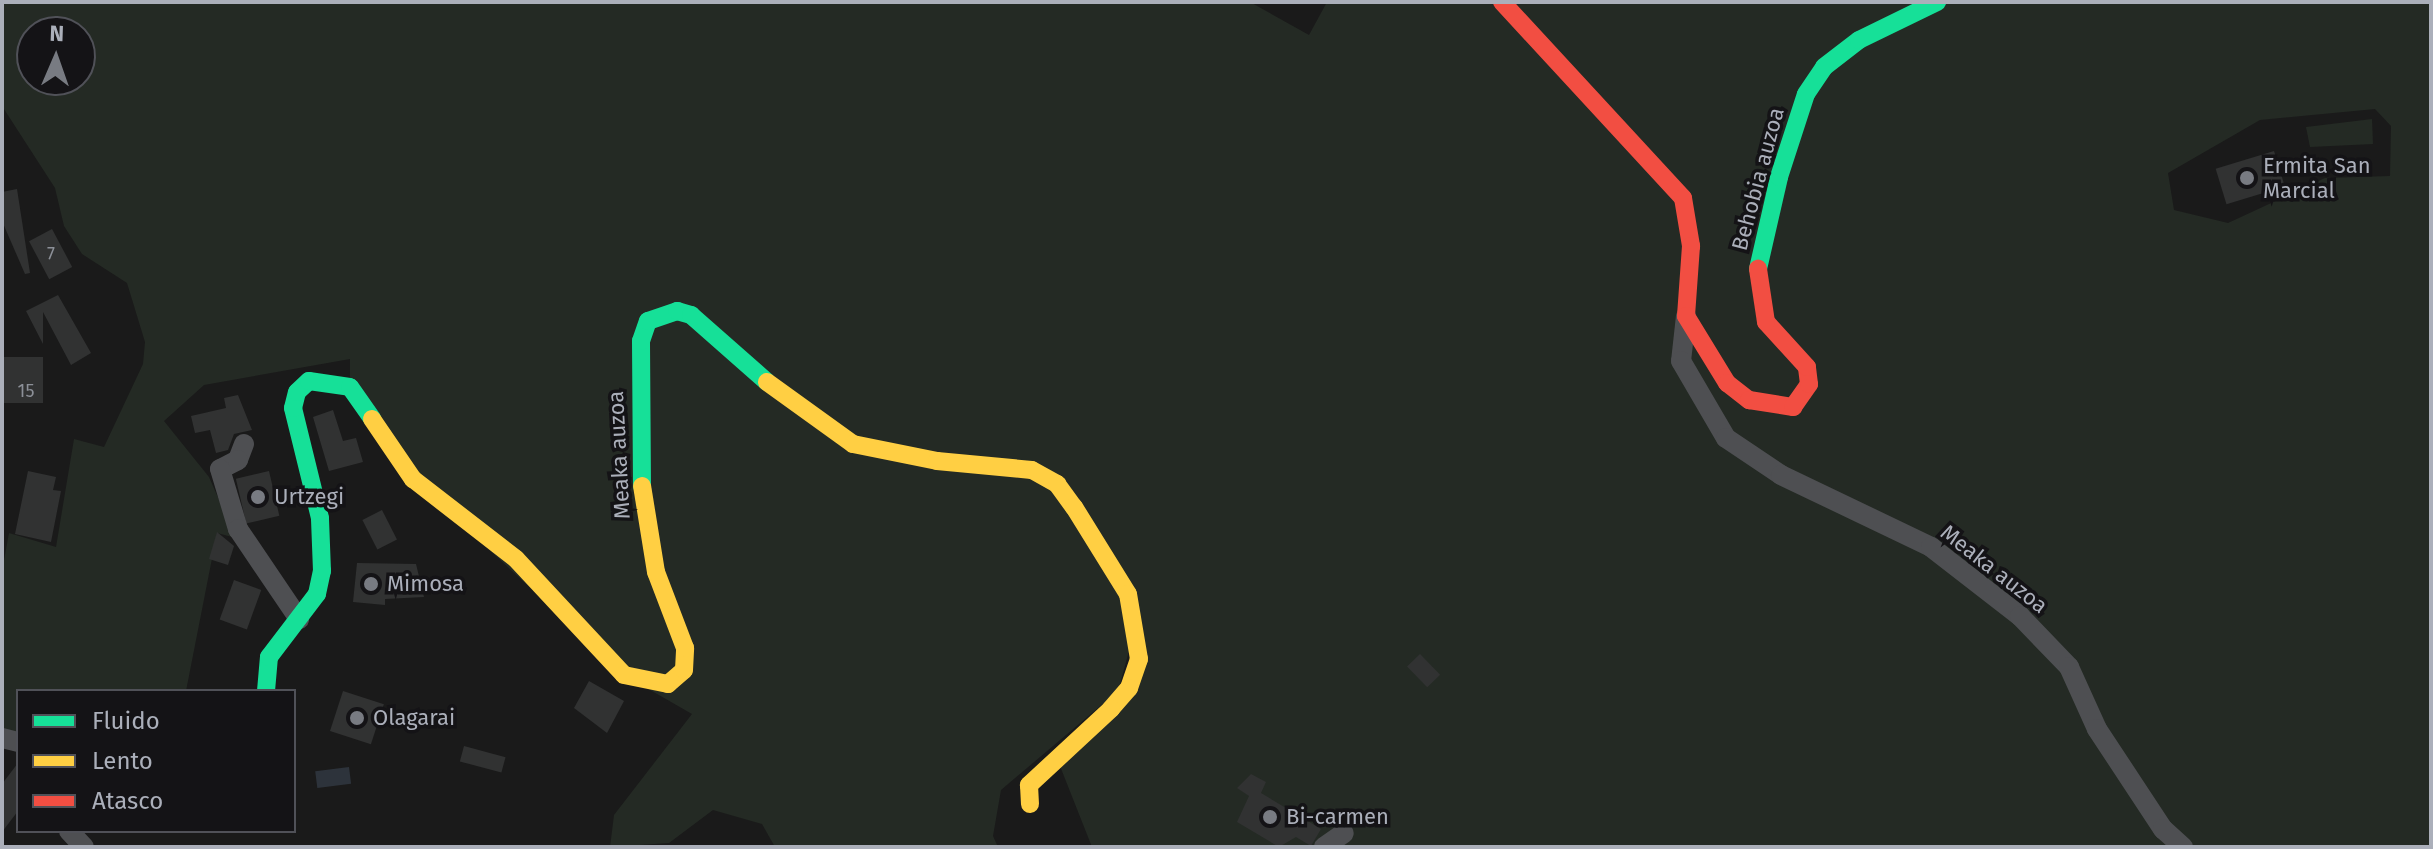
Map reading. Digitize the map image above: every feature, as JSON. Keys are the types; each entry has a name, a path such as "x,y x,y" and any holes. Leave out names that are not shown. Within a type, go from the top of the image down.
{"street":[{"path":"1502,2 1683,198 1690,235 1686,316"},
{"name":"Behobia auzoa","path":"1686,316 1715,369 1749,400 1793,407 1805,396 1807,367 1766,322 1756,278 1774,197 1806,94 1824,67 1859,40 1937,2"},
{"name":"Meaka auzoa","path":"266,689 269,657 317,594 322,571 320,518 293,408 297,392 309,381 332,381 350,387 413,479 516,559 624,675 668,684 684,670 685,648 656,572 642,500 640,376 648,321 677,311 691,315 759,376 853,444 937,461 1032,470 1057,484 1074,507 1128,594 1139,659 1129,688 1111,709 1029,785 1030,804"},
{"name":"Meaka auzoa","path":"1686,316 1681,361 1726,438 1781,475 1931,547 2020,616 2069,667 2097,729 2163,829 2183,847"},
{"path":"244,444 238,460 220,469 238,529 299,619"},
{"path":"1324,847 1344,833"}],"shaded area":[{"path":"2,2 1250,2 1309,35 1327,2 2431,2 2431,847 1092,847 1058,761 1130,697 1134,633 1118,691 1001,790 993,836 998,847 775,847 762,824 713,810 669,843 610,847 614,815 692,714 624,675 413,479 350,387 350,359 204,385 164,421 209,477 236,538 217,533 186,689 16,689 16,741 2,738 2,571 9,533 56,547 74,439 104,447 143,364 145,342 127,283 82,254 64,226 55,188 2,106","holes":["2375,109 2391,126 2390,176 2325,178 2228,223 2174,210 2168,173 2260,120"]},
{"path":"2372,119 2373,144 2310,147 2306,127"},
{"path":"349,767 351,784 317,788 315,771"}],"building":[{"name":"Ermita San Marcial","path":"2274,151 2285,186 2226,204 2216,169"},
{"path":"17,189 30,273 25,274 2,221 2,192"},
{"path":"52,229 72,267 49,279 29,241"},
{"path":"58,295 91,353 71,365 43,312 43,344 26,311"},
{"path":"2,357 43,357 43,403 2,403"},
{"path":"238,395 252,430 234,434 228,450 216,453 210,430 195,433 191,416 226,408 224,398"},
{"path":"333,410 343,441 356,438 363,462 329,471 313,417"},
{"path":"28,471 56,477 53,490 61,491 51,542 15,534"},
{"name":"Urtzegi","path":"269,471 279,516 246,523 236,479"},
{"path":"382,510 397,539 377,549 362,520"},
{"path":"217,532 234,546 228,565 209,559"},
{"path":"357,563 416,564 424,597 385,599 385,605 353,602"},
{"path":"234,580 261,590 247,629 220,619"},
{"path":"1420,654 1440,675 1427,687 1407,667"},
{"path":"589,681 624,701 607,733 574,708"},
{"name":"Olagarai","path":"343,691 384,704 371,744 330,731"},
{"path":"464,746 506,757 501,773 460,761"},
{"path":"16,766 16,814 2,832 2,784"},
{"name":"Bi-carmen","path":"1251,774 1266,782 1261,793 1321,829 1311,846 1296,837 1279,847 1237,822 1249,796 1237,788"}],"traffic: fast":[{"path":"1758,269 1779,177 1806,94 1824,67 1859,40 1937,2"},
{"path":"642,486 641,341 648,321 677,311 691,315 767,382"},
{"path":"266,689 269,657 317,594 322,571 320,518 293,408 297,392 309,381 350,387 372,419"}],"traffic: slow":[{"path":"767,382 853,444 937,461 1032,470 1057,484 1074,507 1128,594 1139,659 1129,688 1111,709 1029,785 1030,804"},
{"path":"372,419 413,479 516,559 624,675 668,684 684,670 685,648 656,572 642,486"}],"traffic: jam":[{"path":"1502,2 1683,198 1691,246 1686,316 1727,383 1749,400 1793,407 1809,384 1807,367 1766,322 1758,269"}],"place":[{"name":"Ermita San Marcial","path":"2247,178"},
{"name":"Urtzegi","path":"258,497"},
{"name":"Mimosa","path":"371,584"},
{"name":"Olagarai","path":"357,718"},
{"name":"Bi-carmen","path":"1270,817"}]}
